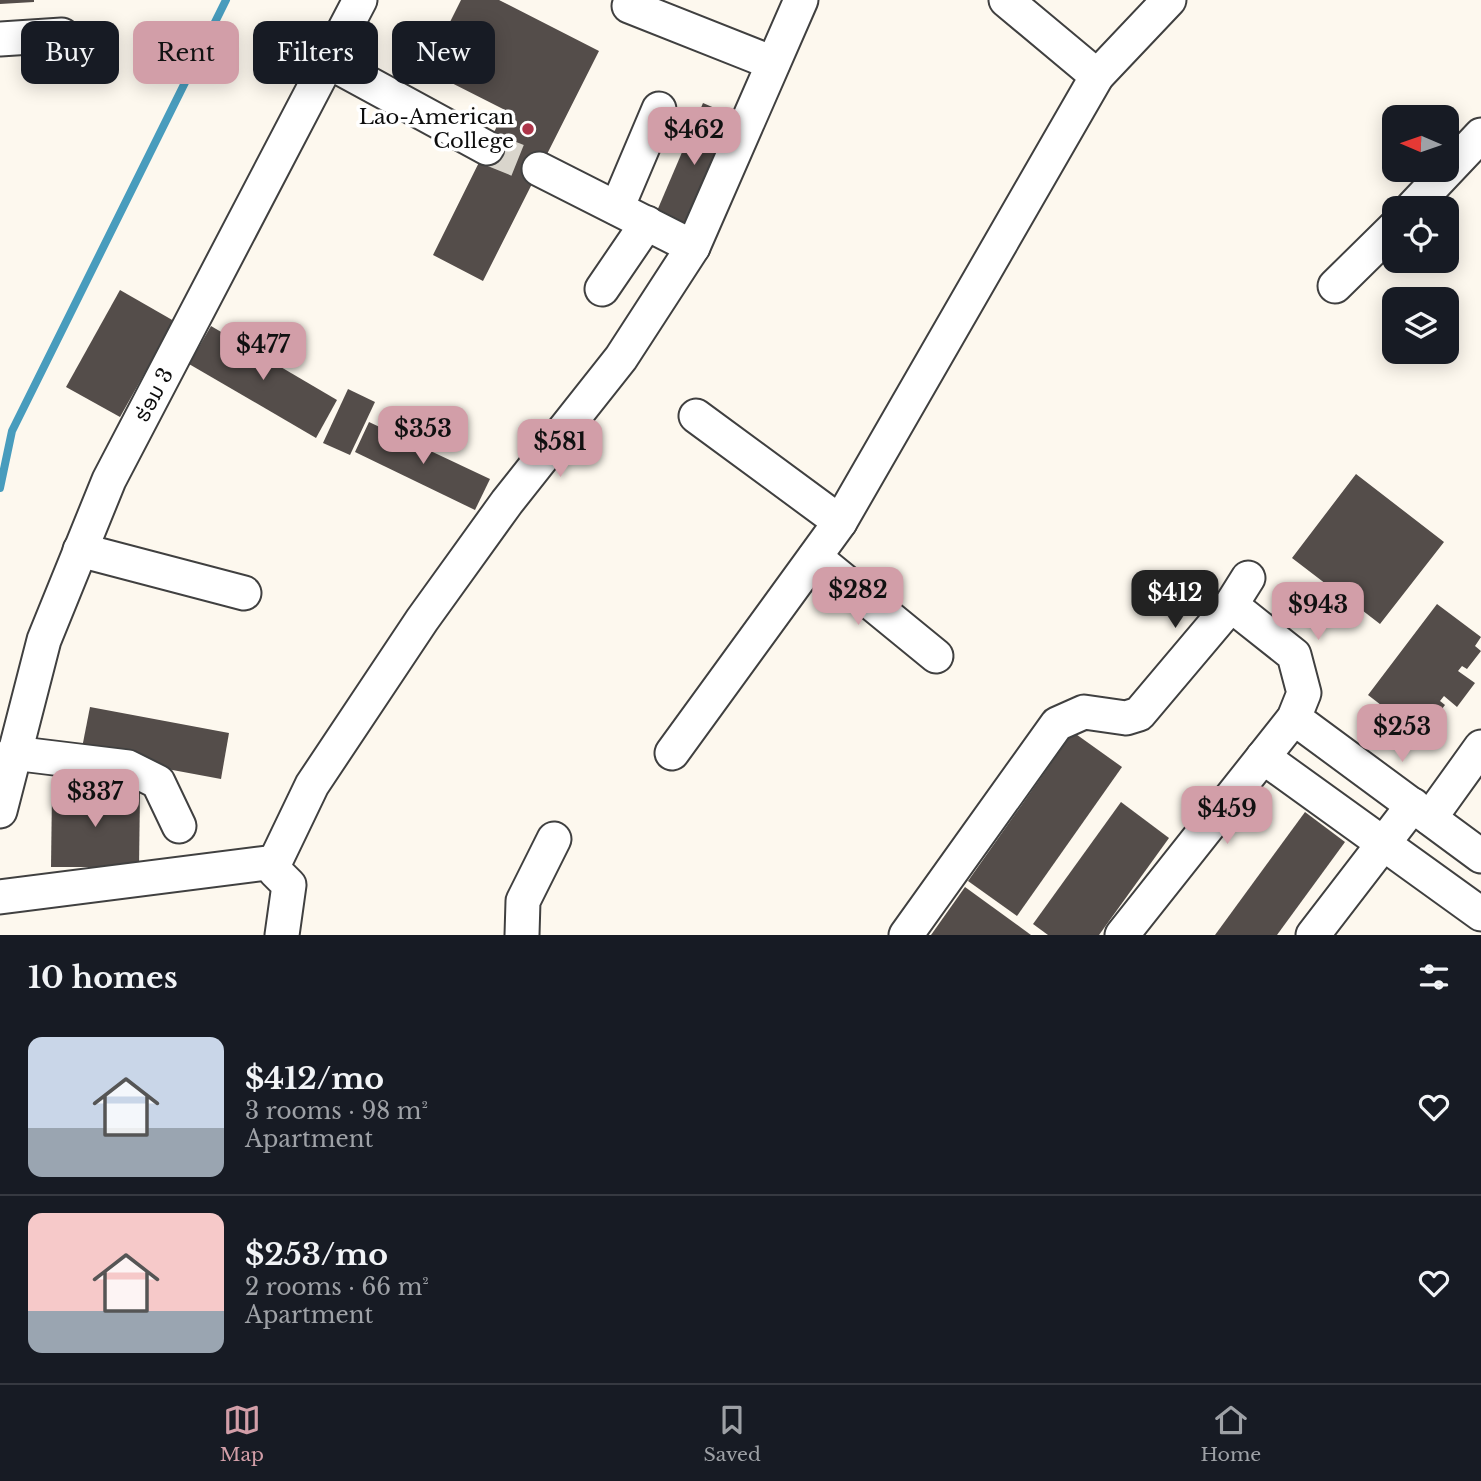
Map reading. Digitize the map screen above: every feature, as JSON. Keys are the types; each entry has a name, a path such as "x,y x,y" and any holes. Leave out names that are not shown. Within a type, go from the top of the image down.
{"street":[{"name":"ຮ່ອມ 3","path":"350,21 360,0"},
{"path":"282,935 289,885 275,870 275,862 312,785 422,620 507,502 621,358 693,247 801,0"},
{"path":"1006,0 1097,76"},
{"path":"672,753 840,522 1097,76 1169,0"},
{"path":"629,6 773,63"},
{"path":"0,38 21,37"},
{"name":"ຮ່ອມ 3","path":"0,811 44,640 109,480 318,84"},
{"path":"370,84 487,148"},
{"path":"617,208 659,109"},
{"path":"1423,196 1481,135"},
{"path":"539,169 693,247"},
{"path":"602,289 648,223"},
{"path":"1335,286 1382,240"},
{"path":"696,416 840,522"},
{"path":"80,550 244,593"},
{"path":"815,556 936,656"},
{"path":"906,935 1057,724 1083,712 1126,718 1139,714 1231,606 1248,578"},
{"path":"1122,935 1294,718 1304,693 1294,655 1231,606"},
{"path":"1294,718 1481,856"},
{"path":"1312,935 1384,844 1421,811 1481,747"},
{"path":"13,753 128,766 158,782 179,826"},
{"path":"1263,757 1481,914"},
{"path":"522,935 523,901 554,839"},
{"path":"0,897 275,862"}],"building":[{"path":"0,0 34,0 34,2 0,4"},
{"name":"Lao-American College","path":"461,0 499,0 599,51 483,281 433,255 505,110 454,84 495,84 495,21 450,21"},
{"path":"703,103 733,116 684,231 654,218"},
{"path":"120,290 174,321 120,417 66,387"},
{"path":"211,326 337,400 316,438 189,364"},
{"path":"348,389 375,402 350,455 323,443"},
{"path":"369,422 490,479 475,510 355,452"},
{"path":"1356,474 1444,542 1380,624 1345,597 1335,610 1317,596 1326,584 1292,558"},
{"path":"1437,604 1481,637 1475,646 1481,651 1467,669 1462,666 1458,671 1475,683 1457,707 1444,696 1440,701 1445,705 1428,727 1423,723 1416,732 1368,695"},
{"path":"90,707 229,733 221,779 81,753"},
{"path":"1073,732 1122,767 1017,916 968,881"},
{"path":"52,791 140,792 139,867 51,867"},
{"path":"1121,802 1169,838 1099,935 1048,935 1033,924"},
{"path":"1305,812 1345,842 1277,935 1215,935"},
{"path":"965,887 1031,935 931,935"}],"waterway":[{"path":"0,488 12,431 226,0"}],"tunnel":[{"path":"487,148 539,169"}],"place":[{"name":"Lao-American College","path":"528,129"}]}
